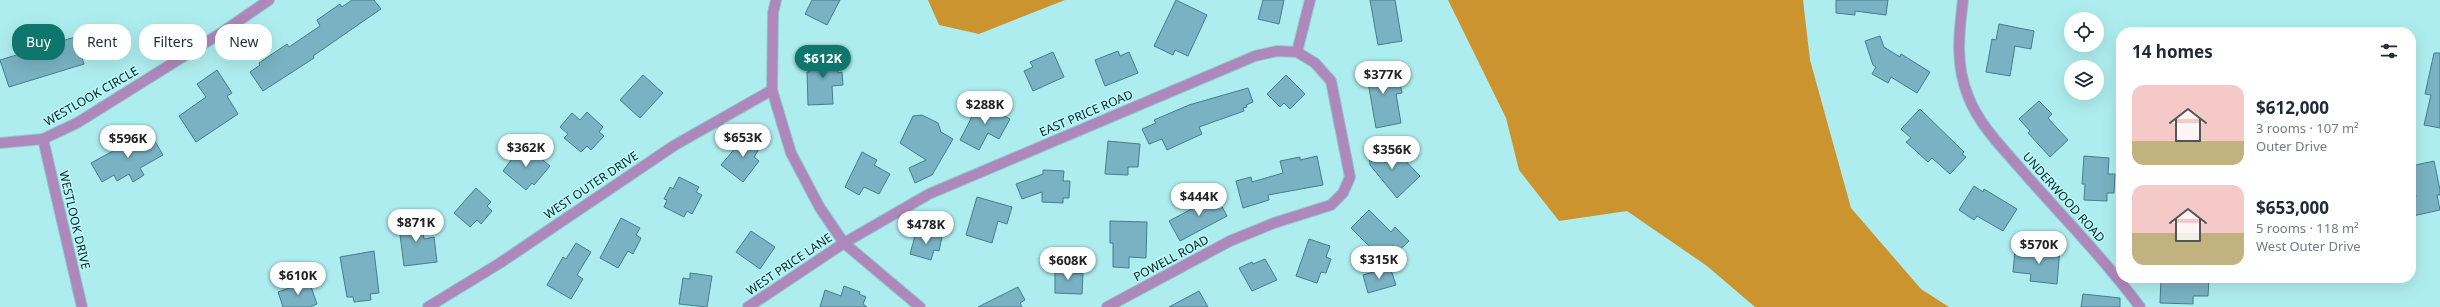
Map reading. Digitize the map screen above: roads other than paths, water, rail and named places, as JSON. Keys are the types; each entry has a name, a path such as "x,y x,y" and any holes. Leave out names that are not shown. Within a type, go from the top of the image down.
{"street":[{"name":"WESTLOOK CIRCLE","path":"0,143 43,140 77,122 221,33 270,0"},
{"path":"776,0 773,12 772,90 791,153 820,208 844,243 920,307"},
{"path":"1298,52 1310,0"},
{"name":"UNDERWOOD ROAD","path":"1963,0 1958,41 1961,70 1968,96 1983,125 2091,246 2116,277"},
{"name":"EAST PRICE ROAD","path":"844,243 929,194 1193,82 1255,56 1277,51 1298,52"},
{"name":"POWELL ROAD","path":"1107,307 1230,241 1274,223 1331,205 1343,193 1350,177 1331,81 1315,63 1298,52"},
{"name":"WEST OUTER DRIVE","path":"428,307 500,263 675,145 772,90"},
{"name":"WESTLOOK DRIVE","path":"43,140 82,307"},
{"name":"WEST PRICE LANE","path":"748,307 844,243"},
{"name":"UNDERWOOD ROAD","path":"2121,283 2140,307"}]}
